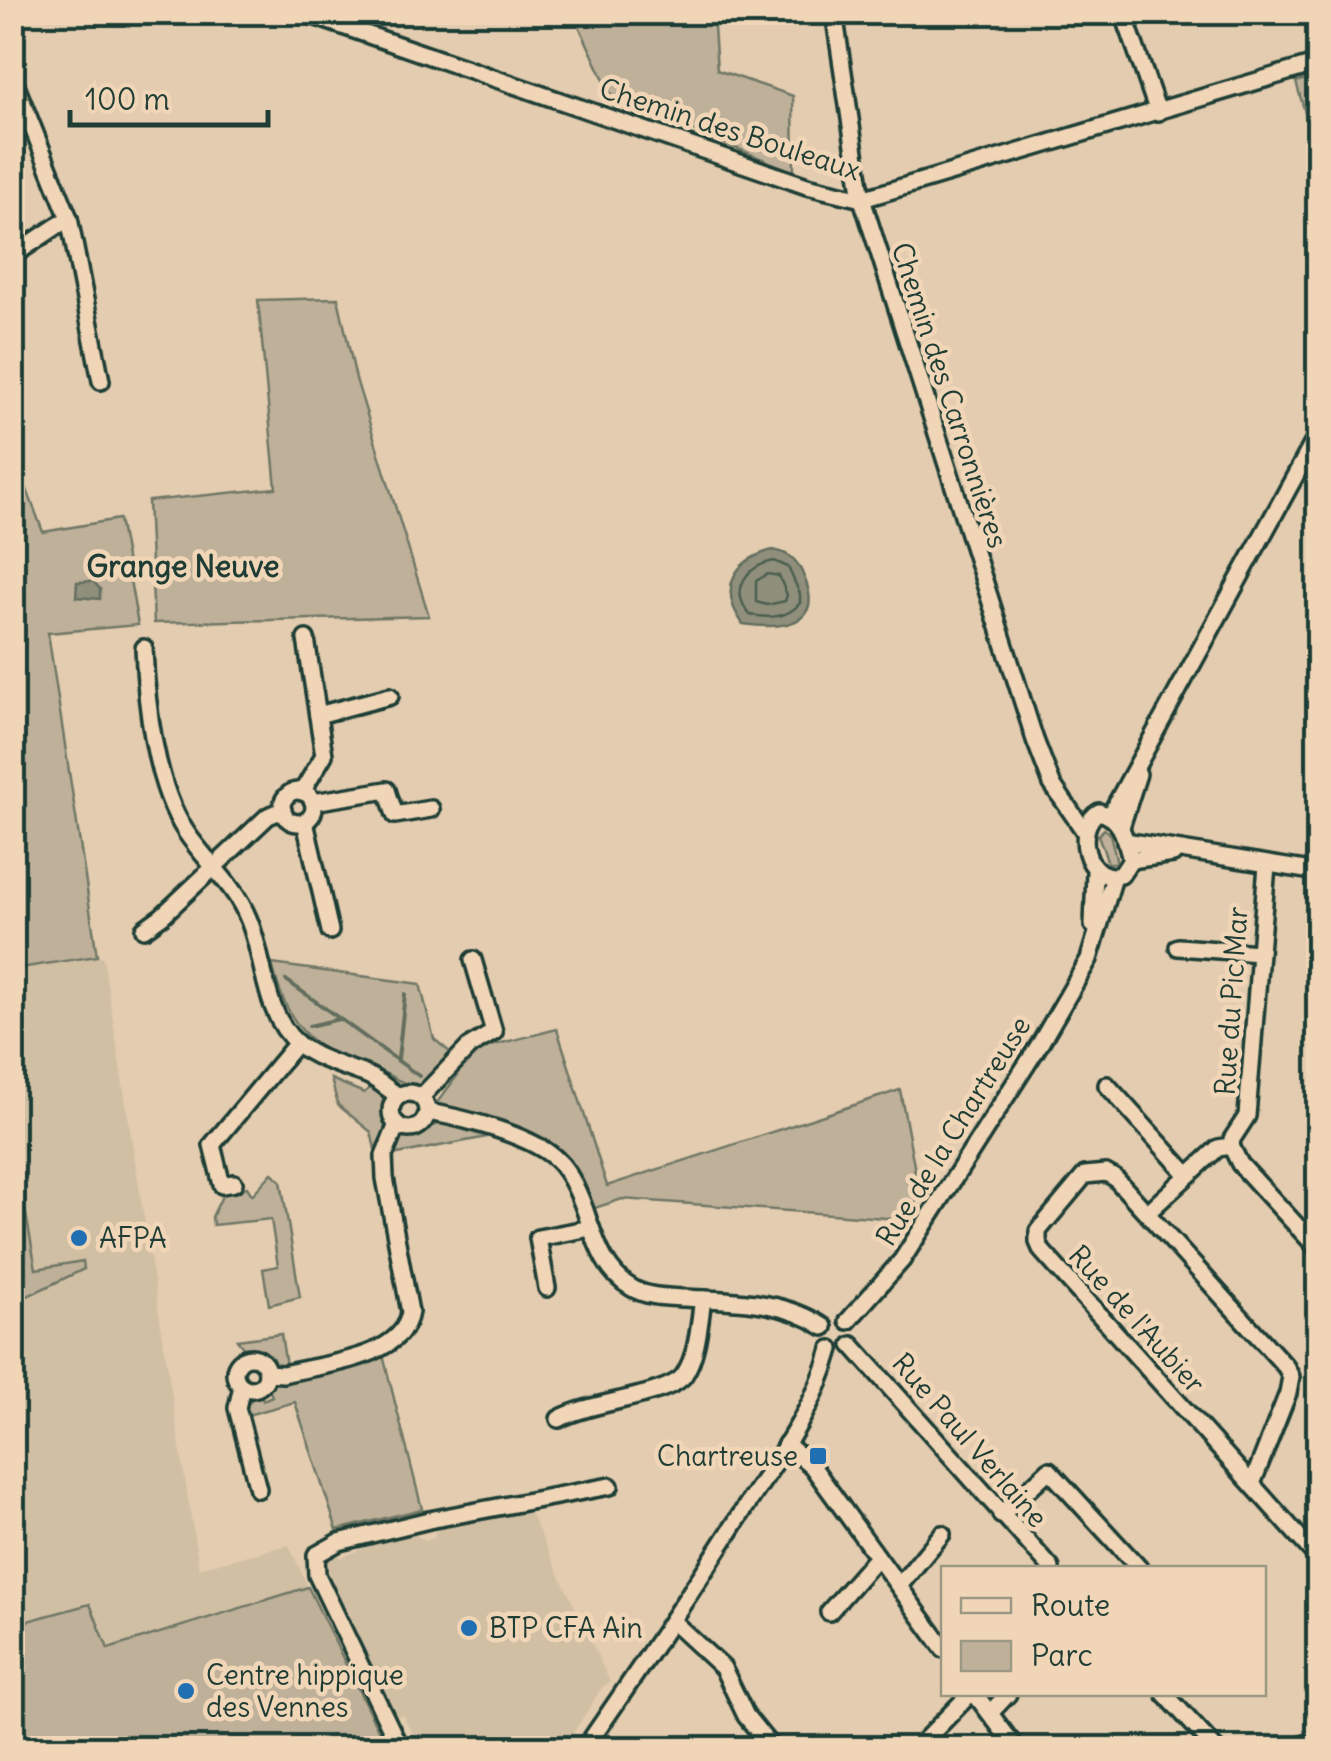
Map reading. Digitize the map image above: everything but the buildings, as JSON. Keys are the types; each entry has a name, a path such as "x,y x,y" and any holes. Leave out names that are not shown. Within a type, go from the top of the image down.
{"street":[{"name":"Chemin des Bouleaux","path":"302,12 796,182 862,199 1318,63"},
{"name":"Chemin des Carronnières","path":"834,12 862,199 1034,740 1052,784 1088,824"},
{"path":"1123,12 1158,112"},
{"path":"12,76 70,218 101,380"},
{"path":"12,256 70,218"},
{"path":"1096,872 1114,877 1126,871 1131,860 1119,828 1143,750 1318,434"},
{"path":"304,822 312,814 308,797 324,756 306,639"},
{"path":"144,648 145,690 168,799 186,832 248,916 281,1022 297,1043 338,1066 370,1076 399,1096"},
{"path":"318,715 390,696"},
{"path":"304,822 289,820 283,810 288,795 308,797 387,790 395,815 431,809"},
{"path":"144,929 268,816 283,810"},
{"path":"1088,824 1099,812 1119,828 1192,852 1318,872"},
{"path":"304,822 330,931"},
{"name":"Rue de la Chartreuse","path":"1088,824 1096,872 1089,959"},
{"path":"1131,860 1192,852"},
{"name":"Rue du Pic Mar","path":"1230,1146 1247,1116 1267,865"},
{"name":"Rue de la Chartreuse","path":"848,1321 882,1285 930,1219 1089,959 1114,877"},
{"path":"1178,947 1259,953"},
{"path":"473,960 494,1032 468,1046 424,1105 418,1127 405,1129 397,1124 391,1113 399,1096 410,1093 424,1105 549,1153 570,1176 601,1254 620,1280 636,1291 751,1302 786,1309 824,1327"},
{"path":"234,1183 222,1185 212,1146 297,1043"},
{"path":"1107,1085 1188,1176"},
{"path":"268,1373 283,1374 380,1350 396,1340 408,1324 410,1312 384,1167 388,1141 397,1124"},
{"path":"1147,1214 1218,1148 1230,1146 1240,1164 1318,1249"},
{"name":"Rue de l'Aubier","path":"1252,1484 1288,1393 1290,1377 1286,1366 1114,1178 1106,1173 1085,1175 1038,1231 1042,1251 1318,1558"},
{"path":"547,1288 538,1238 591,1228"},
{"path":"559,1419 578,1408 666,1388 683,1378 696,1345 703,1299"},
{"path":"837,1318 848,1321 855,1335 852,1345 842,1351 831,1350 824,1342 824,1327 837,1318"},
{"name":"Rue Paul Verlaine","path":"852,1345 1049,1566"},
{"path":"584,1748 672,1622 786,1444 811,1403 831,1350"},
{"path":"258,1489 237,1408 242,1386 235,1374 234,1354 254,1356 264,1362 268,1373"},
{"path":"242,1386 259,1387 268,1373"},
{"path":"786,1444 812,1466 941,1645"},
{"path":"1002,1514 1055,1465 1137,1566"},
{"path":"400,1748 317,1575 316,1555 339,1542 414,1523 610,1486"},
{"path":"899,1586 942,1534"},
{"path":"829,1612 877,1557"},
{"path":"672,1622 723,1668 746,1716 772,1748"},
{"path":"926,1740 971,1696"},
{"path":"975,1696 1016,1748"},
{"path":"990,1713 1006,1696"},
{"path":"1168,1696 1215,1748"},
{"path":"1299,1748 1305,1744 1309,1748"}],"shaded area":[{"name":"AFPA","path":"103,957 199,1568 289,1545 308,1587 108,1649 90,1604 13,1625 13,969"},
{"name":"BTP CFA Ain","path":"527,1506 610,1682 602,1687 564,1748 448,1748 441,1734 419,1745 402,1714 396,1717 329,1575 328,1561 336,1551 341,1558 362,1546 412,1533 425,1541 435,1538 435,1532 449,1524"}],"green space":[{"path":"573,13 713,13 717,70 793,96 794,172 612,97"},
{"path":"1318,75 1318,157 1296,82"},
{"path":"338,298 356,379 429,616 154,623 148,501 276,488 258,300"},
{"path":"12,450 43,532 119,519 138,625 48,633 97,956 13,969"},
{"path":"1104,829 1110,834 1117,863 1108,863 1098,835"},
{"path":"272,964 420,984 434,1039 451,1053 422,1087 343,1059 315,1042 295,1021"},
{"path":"557,1029 607,1186 900,1090 918,1187 913,1220 622,1199 592,1209 587,1190 571,1165 433,1108 457,1076 451,1069 466,1052"},
{"path":"331,1079 364,1093 372,1086 383,1095 386,1128 375,1149 371,1132 338,1105"},
{"path":"442,1123 487,1137 392,1155 399,1137"},
{"path":"272,1173 281,1181 300,1297 269,1305 263,1269 278,1266 271,1219 213,1225 212,1217 223,1194 247,1187 252,1195"},
{"path":"20,1181 36,1269 83,1261 84,1269 13,1303 13,1182"},
{"path":"281,1334 286,1366 279,1367 265,1355 244,1349 237,1340"},
{"path":"383,1355 422,1509 337,1530 295,1402 244,1416 244,1407 260,1391 263,1400 272,1396 268,1387 276,1382"},
{"name":"Centre hippique des Vennes","path":"308,1587 387,1748 20,1748 13,1732 13,1625 90,1604 108,1649"}],"water":[{"path":"773,550 798,564 806,582 808,609 802,617 781,625 743,624 732,599 734,578 748,561"},
{"path":"93,581 100,589 100,599 76,597 77,582"}],"waterway":[{"path":"286,980 419,1076"},
{"path":"398,1059 405,994"},
{"path":"309,1026 339,1019"}],"place":[{"name":"AFPA","path":"79,1238"},
{"name":"Chartreuse","path":"818,1456"},
{"name":"BTP CFA Ain","path":"469,1628"},
{"name":"Centre hippique des Vennes","path":"186,1691"}],"district":[{"name":"Grange Neuve","path":"183,567"}]}
